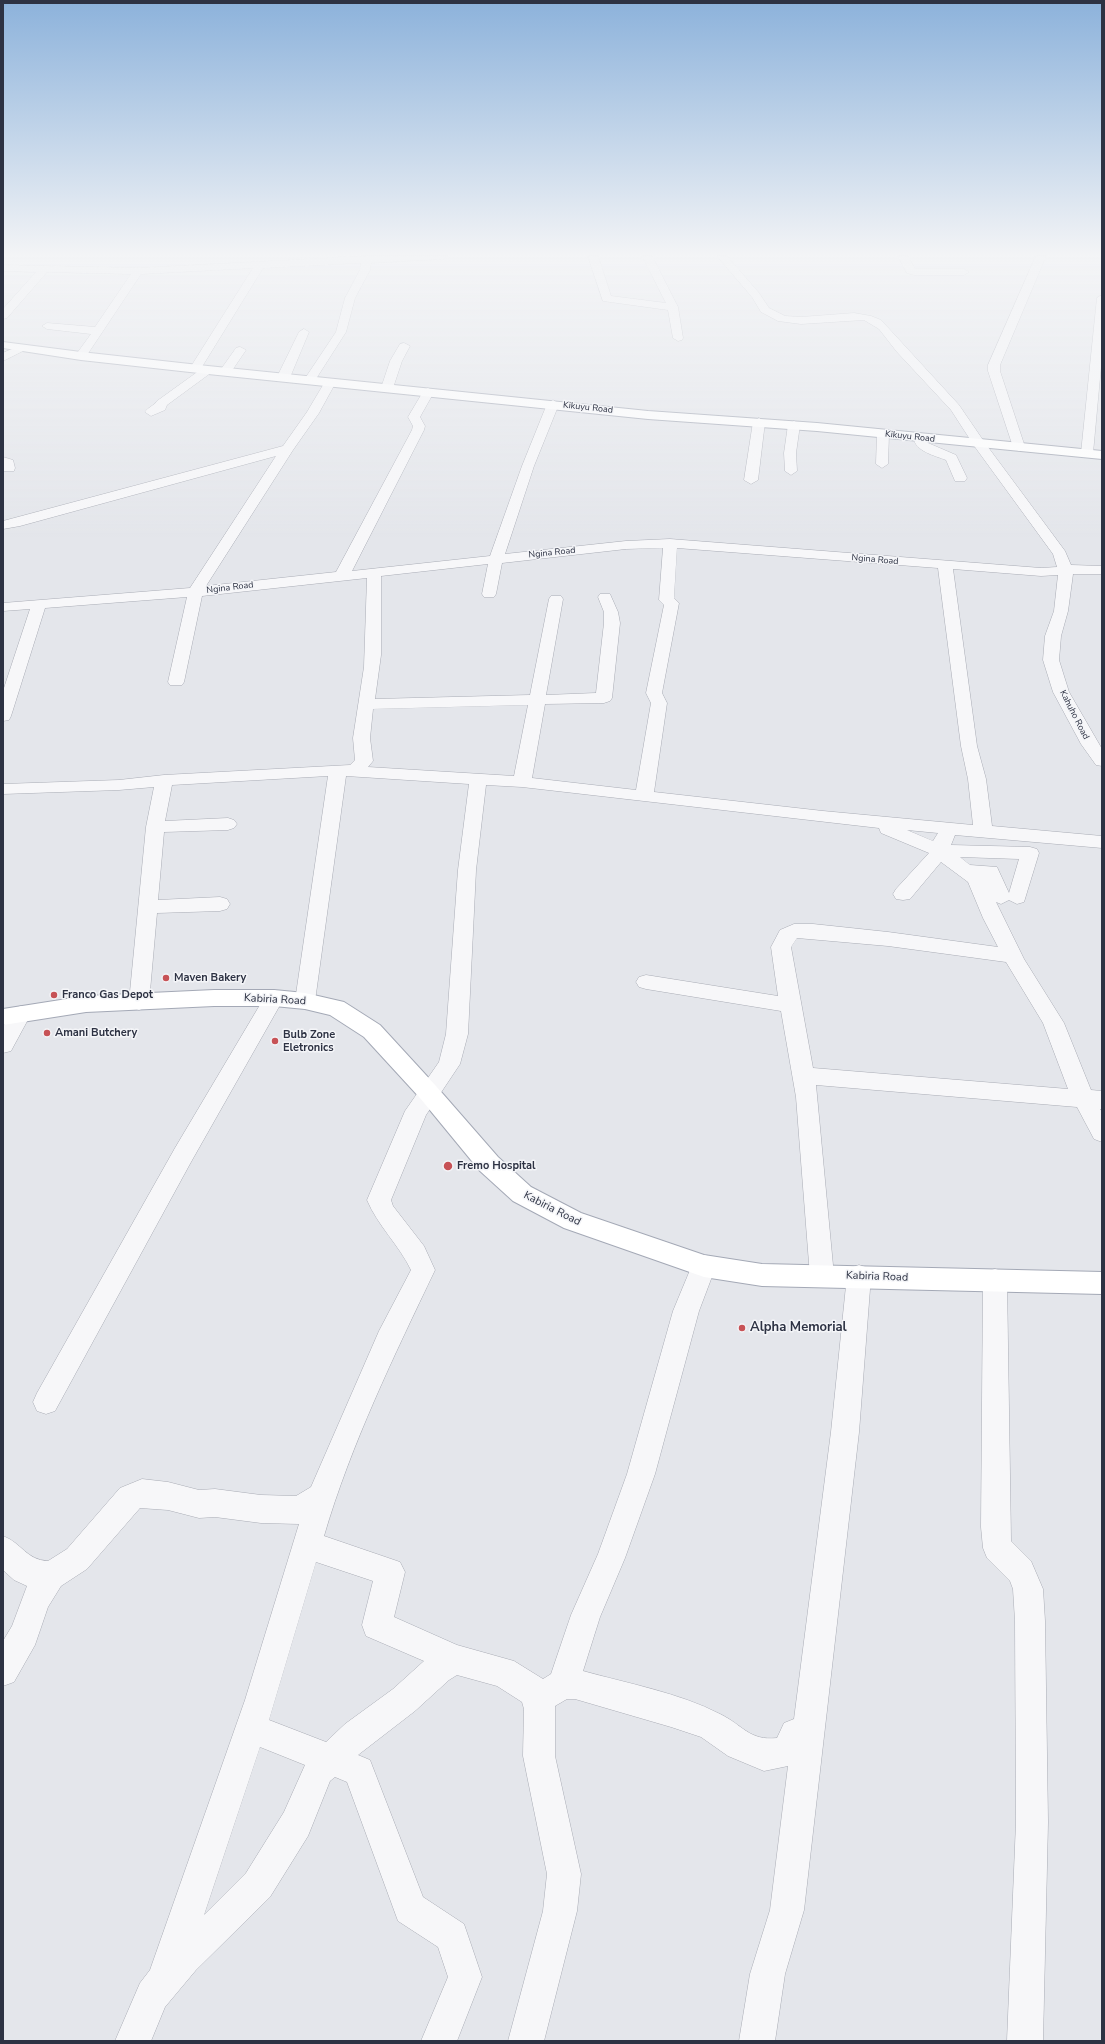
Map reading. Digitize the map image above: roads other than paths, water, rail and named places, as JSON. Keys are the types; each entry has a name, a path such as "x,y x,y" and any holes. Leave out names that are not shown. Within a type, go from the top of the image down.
{"main road":[{"name":"Kikuyu Road","path":"46,351 225,372 553,404 648,415 794,425 1102,455"},
{"name":"Kabiria Road","path":"12,1015 86,1004 274,998 305,1001 336,1008 372,1031 428,1092 489,1164 522,1194 573,1221 704,1266 762,1275 860,1276 1102,1284"}],"street":[{"path":"3,358 15,351"},
{"path":"81,356 84,351"},
{"path":"151,412 160,407 161,404 202,369 212,351"},
{"path":"225,372 239,351"},
{"path":"283,377 295,351"},
{"path":"310,380 328,351"},
{"path":"387,388 396,361 401,351"},
{"path":"902,351 944,393 971,427 979,444 1054,544 1060,554 1066,572"},
{"path":"1000,351 994,365 994,370 1019,447"},
{"path":"1087,453 1097,351"},
{"path":"176,682 196,592 287,449 313,413 330,382"},
{"path":"342,575 418,430 419,426 414,417 428,392"},
{"path":"489,594 496,559 528,466 553,404"},
{"path":"752,480 759,422"},
{"path":"790,471 790,453 794,425"},
{"path":"882,464 883,434"},
{"path":"920,438 920,442 924,446 951,458 960,478"},
{"path":"3,525 287,449"},
{"path":"644,797 659,703 654,694 672,603 666,600 670,544"},
{"name":"Ngina Road","path":"3,607 196,592 626,545 670,544 1041,572 1066,572 1082,569 1102,570"},
{"path":"866,821 941,851 983,853 1030,853 1009,897 990,871 983,853 979,831 977,778 969,746 965,706 945,565"},
{"path":"346,771 364,761 362,735 372,668 375,613 374,572"},
{"name":"Kahuho Road","path":"1066,572 1061,611 1052,636 1051,660 1061,692 1089,744 1102,761"},
{"path":"366,704 604,698 612,624 611,612 605,597"},
{"path":"522,782 556,599"},
{"path":"3,716 39,604"},
{"path":"3,789 119,785 164,780 346,771 522,782 866,821 1102,842"},
{"path":"305,1001 346,771"},
{"path":"139,1002 155,826 164,780"},
{"path":"164,1981 250,1728 321,1497 392,1331 423,1270 415,1253 384,1212 379,1200 416,1111 449,1064 457,1034 467,870 478,780"},
{"path":"155,826 228,824"},
{"path":"904,894 941,851 942,841 950,828"},
{"path":"941,851 949,859 976,878 1013,956 1053,1023 1093,1099 1102,1133"},
{"path":"966,871 990,871"},
{"path":"148,907 220,904"},
{"path":"822,1276 809,1112 781,947 788,934 793,931 882,939 1013,956"},
{"path":"646,982 790,1005"},
{"path":"46,1402 183,1155 274,998"},
{"path":"3,1045 12,1015"},
{"path":"804,1076 1093,1099"},
{"path":"526,2041 560,1912 564,1874 539,1756 540,1709 550,1692 611,1558 641,1474 686,1311 704,1266"},
{"path":"757,2041 761,2000 775,1940 787,1910 845,1432 860,1276"},
{"path":"995,1280 995,1527 997,1548 1021,1571 1028,1589 1030,1622 1032,1822 1025,2041"},
{"path":"3,1671 24,1634 36,1599 52,1576 77,1559 130,1498 142,1493 168,1496 199,1504 215,1503 261,1509 299,1510 321,1497"},
{"path":"307,1545 390,1572 377,1625 456,1660 503,1672 535,1692 550,1692 576,1684 671,1711 710,1725 739,1745 764,1756 782,1753 790,1748 795,1734 801,1732 808,1733"},
{"path":"3,1550 26,1572 35,1576 52,1576"},
{"path":"133,2041 152,1995 184,1958 258,1885 296,1824 319,1770 356,1736 404,1700 438,1669 456,1660"},
{"path":"250,1728 359,1771 410,1909 452,1936 465,1977 439,2041"}],"place":[{"name":"Maven Bakery","path":"166,978"},
{"name":"Franco Gas Depot","path":"54,995"},
{"name":"Amani Butchery","path":"47,1033"},
{"name":"Bulb Zone Eletronics","path":"275,1041"},
{"name":"Fremo Hospital","path":"448,1166"},
{"name":"Alpha Memorial","path":"742,1328"}]}
